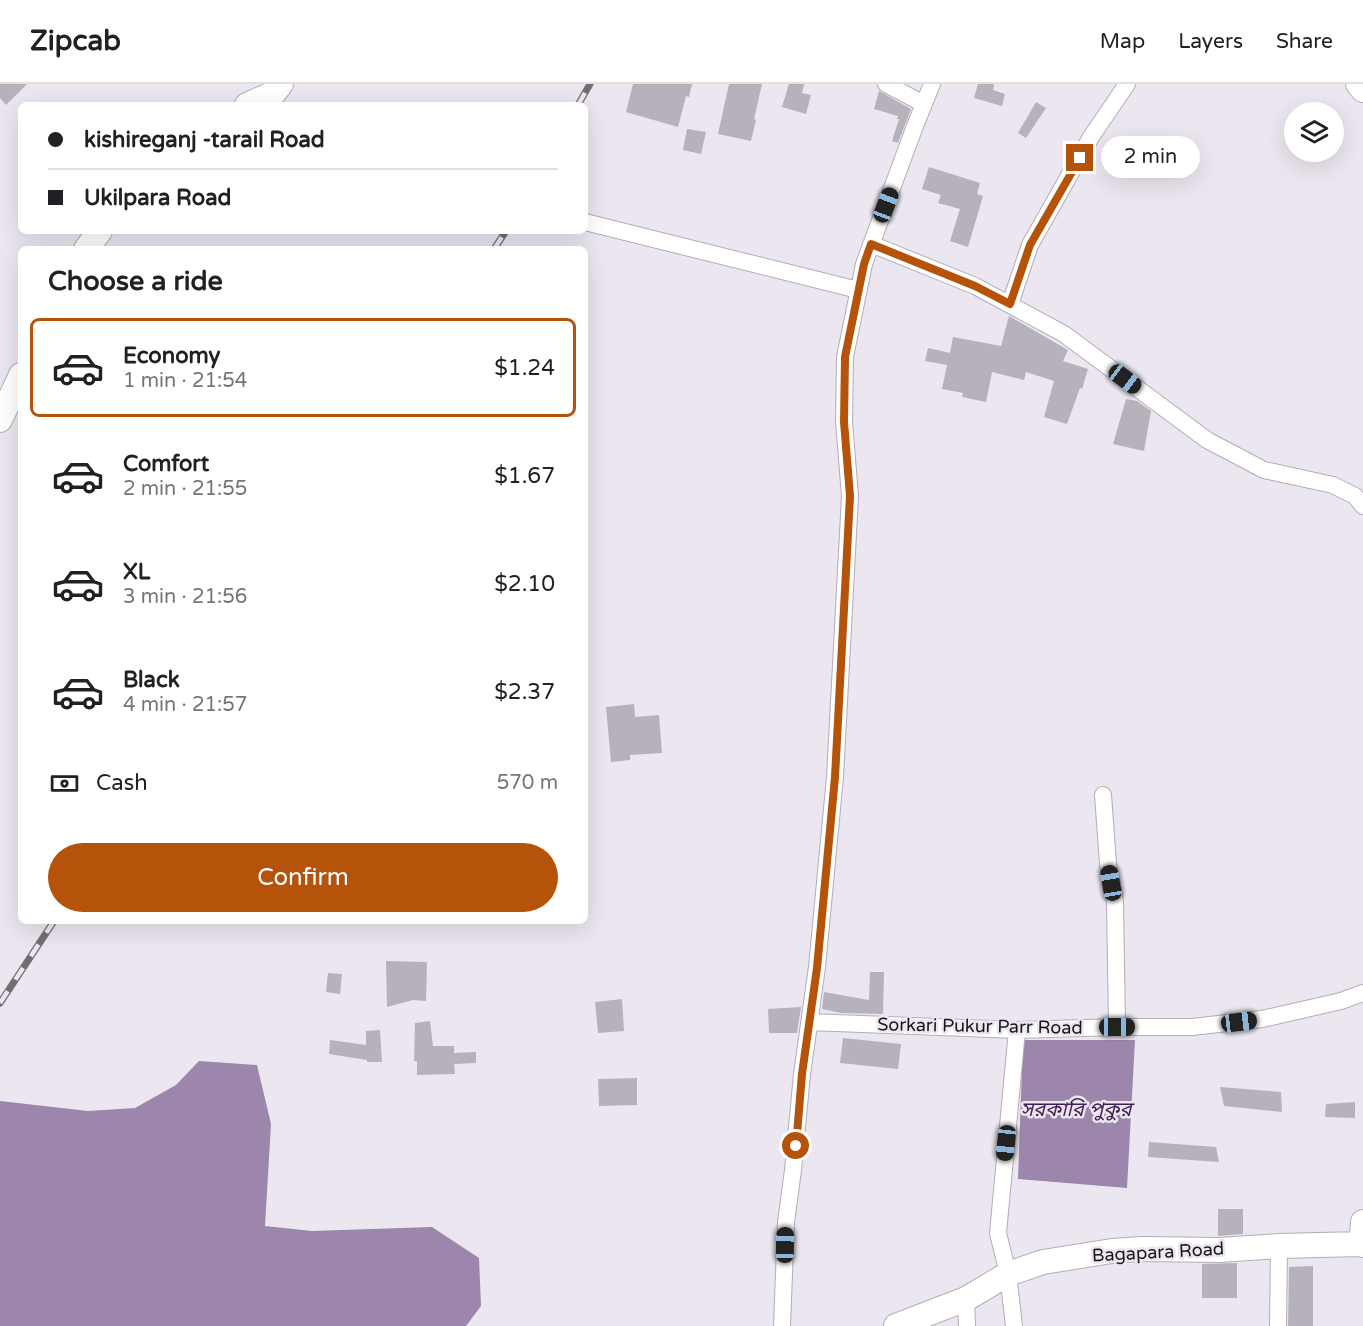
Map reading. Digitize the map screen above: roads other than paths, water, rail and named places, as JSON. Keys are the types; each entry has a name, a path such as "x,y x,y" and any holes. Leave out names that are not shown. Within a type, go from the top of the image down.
{"street":[{"path":"254,102 274,93 281,84"},
{"path":"886,84 924,104"},
{"path":"782,1326 786,1222 826,882 835,777 850,496 844,422 845,357 864,264 932,84"},
{"path":"1010,304 1030,245 1091,137 1127,84"},
{"path":"1358,84 1363,90"},
{"path":"588,223 858,290"},
{"path":"88,246 98,234"},
{"path":"871,244 975,286 1064,334 1207,440 1264,470 1333,484 1355,496 1363,506"},
{"path":"0,420 18,381"},
{"path":"1103,795 1108,864 1115,902 1117,1027"},
{"name":"Sorkari Pukur Parr Road","path":"810,1022 1017,1030 1192,1027 1262,1019 1363,993"},
{"path":"1014,1326 1008,1274 998,1233 1017,1030"},
{"name":"Bagapara Road","path":"896,1326 966,1299 1008,1274 1043,1262 1112,1251 1219,1250 1362,1237"},
{"path":"1278,1326 1279,1246"},
{"path":"966,1299 967,1326"}],"water":[{"name":"সরকারি পুকুর","path":"1023,1040 1135,1040 1127,1188 1018,1179"},
{"path":"199,1061 257,1065 271,1124 265,1226 312,1231 432,1227 479,1258 481,1306 466,1326 0,1326 0,1101 88,1111 135,1108 176,1085"}],"railway":[{"path":"580,102 590,84"},
{"path":"496,246 504,234"},
{"path":"0,1003 52,924"}]}
